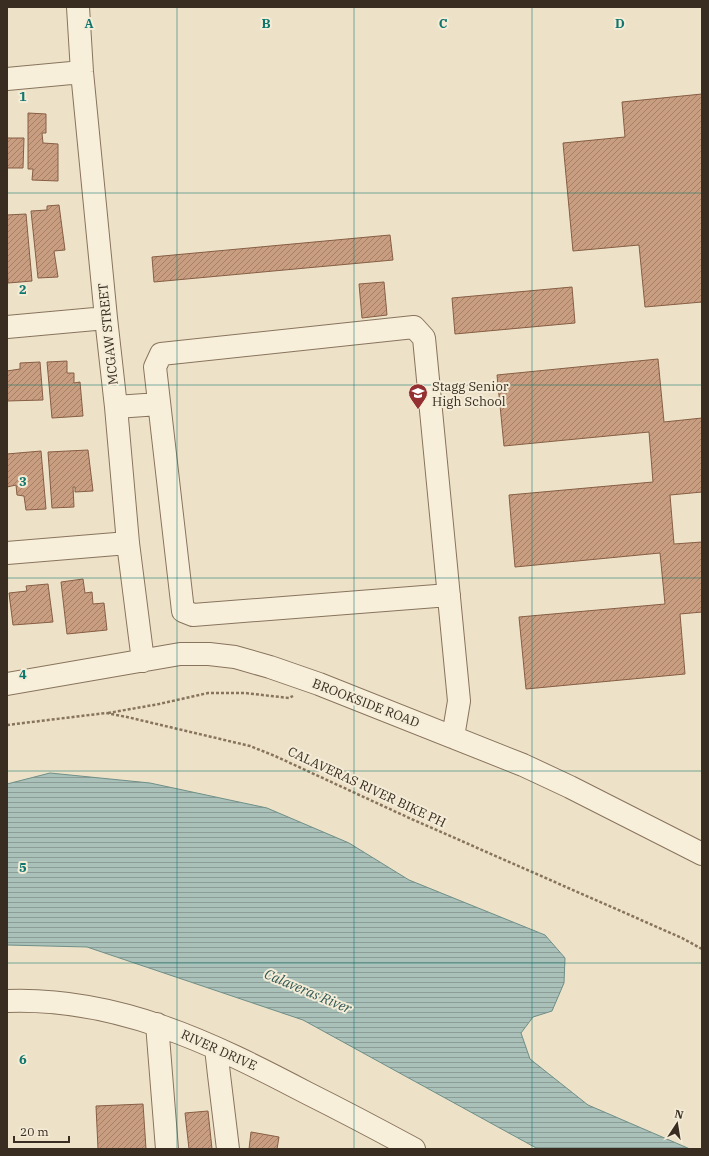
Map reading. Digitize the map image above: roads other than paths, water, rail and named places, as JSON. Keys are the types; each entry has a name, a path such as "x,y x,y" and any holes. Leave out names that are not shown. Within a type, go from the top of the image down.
{"street":[{"name":"MCGAW STREET","path":"78,7 82,72 116,407 128,543 143,661"},
{"path":"7,79 82,72"},
{"path":"7,327 106,318"},
{"path":"449,595 193,615 183,611 155,367 161,354 414,327 424,338 449,595 459,701 453,737"},
{"path":"116,407 159,404"},
{"path":"7,552 128,543"},
{"name":"BROOKSIDE ROAD","path":"7,684 180,654 209,654 235,657 319,684 523,765 564,784 702,854"},
{"name":"RIVER DRIVE","path":"7,1001 26,1000 65,1003 112,1012 157,1024 182,1033 251,1063 414,1149"},
{"path":"157,1024 167,1149"},
{"path":"216,1048 228,1149"}],"water":[{"name":"Calaveras River","path":"50,773 150,783 267,808 349,843 409,880 545,935 565,958 564,983 552,1011 533,1017 521,1033 530,1059 588,1105 690,1149 538,1149 303,1020 87,947 7,945 7,784"}],"place":[{"name":"Stagg Senior High School","path":"418,410"}]}
